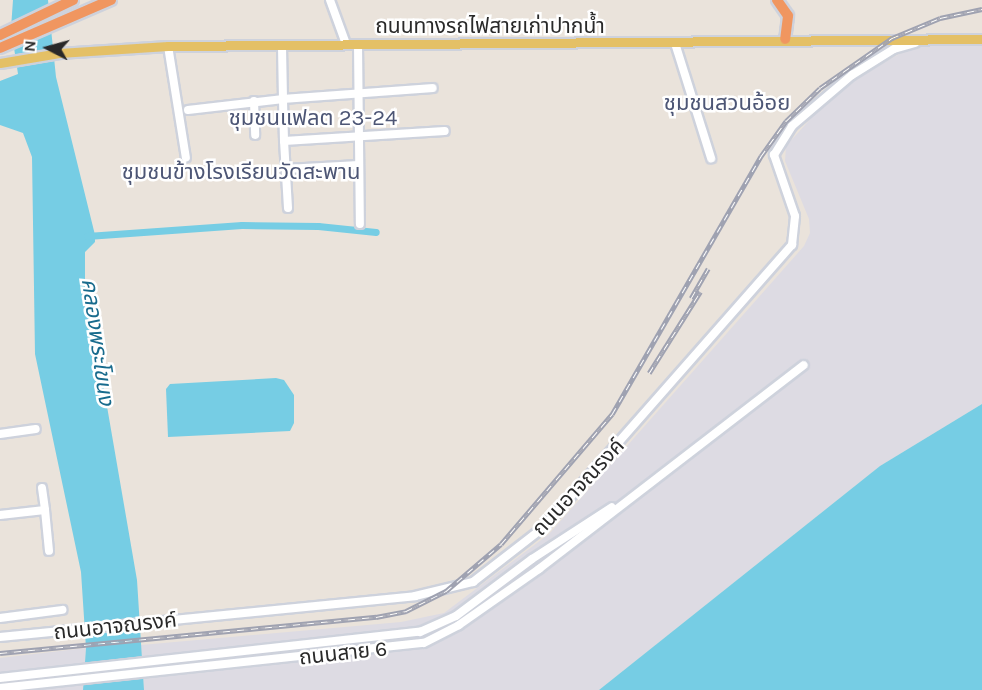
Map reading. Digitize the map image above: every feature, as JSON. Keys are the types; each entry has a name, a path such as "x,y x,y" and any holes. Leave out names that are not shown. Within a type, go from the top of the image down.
{"highway":[{"path":"0,35 73,0"},
{"path":"0,48 111,0"},
{"path":"777,0 788,16 785,39"}],"main road":[{"name":"ถนนทางรถไฟสายเก่าปากน้ำ","path":"2,63 59,53 168,46 982,39"}],"street":[{"path":"330,0 346,44"},
{"name":"ถนนอาจณรงค์","path":"0,637 265,612 458,589 482,576 544,527 792,245 795,216 774,155 792,126 852,75 906,44 931,40"},
{"path":"675,43 711,158"},
{"path":"358,44 360,224"},
{"path":"282,45 288,208"},
{"path":"168,46 186,158"},
{"path":"188,110 254,101 433,88"},
{"path":"254,101 255,135"},
{"path":"284,141 445,131"},
{"path":"286,169 359,165"},
{"name":"ถนนสาย 6","path":"0,688 424,643 459,625 539,569 637,491 804,365"},
{"path":"0,434 36,429"},
{"path":"42,488 49,551"},
{"name":"ถนนสาย 6","path":"0,678 406,636 437,626 637,491"},
{"path":"0,515 45,510"},
{"path":"0,618 62,610"}],"shaded area":[{"path":"922,42 982,42 982,404 880,466 599,690 144,690 141,645 401,622 444,613 549,534 804,246 810,233 809,219 785,161 786,146 815,114 864,73"},
{"path":"86,648 83,690 0,690 0,658"}],"water":[{"path":"13,0 48,0 56,77 95,235 95,242 85,252 85,279 137,580 144,690 83,690 86,648 81,572 35,354 32,157 23,133 0,125 0,81 18,74 11,28"},
{"path":"276,378 284,380 294,395 294,423 290,431 168,437 166,389 170,384"},
{"path":"982,404 982,690 599,690 880,466"}],"waterway":[{"path":"87,236 242,225 318,226 376,232"}],"railway":[{"path":"0,653 376,617 406,611 446,591 501,544 612,414 761,156 786,121 820,88 892,38 940,18 982,9"},
{"path":"691,298 708,268"},
{"path":"649,373 700,292"}],"district":[{"name":"ชุมชนสวนอ้อย","path":"727,104"},
{"name":"ชุมชนแฟลต 23-24","path":"313,119"},
{"name":"ชุมชนข้างโรงเรียนวัดสะพาน","path":"241,173"}],"water label":[{"name":"คลองพระโขนง","path":"97,342"}]}
